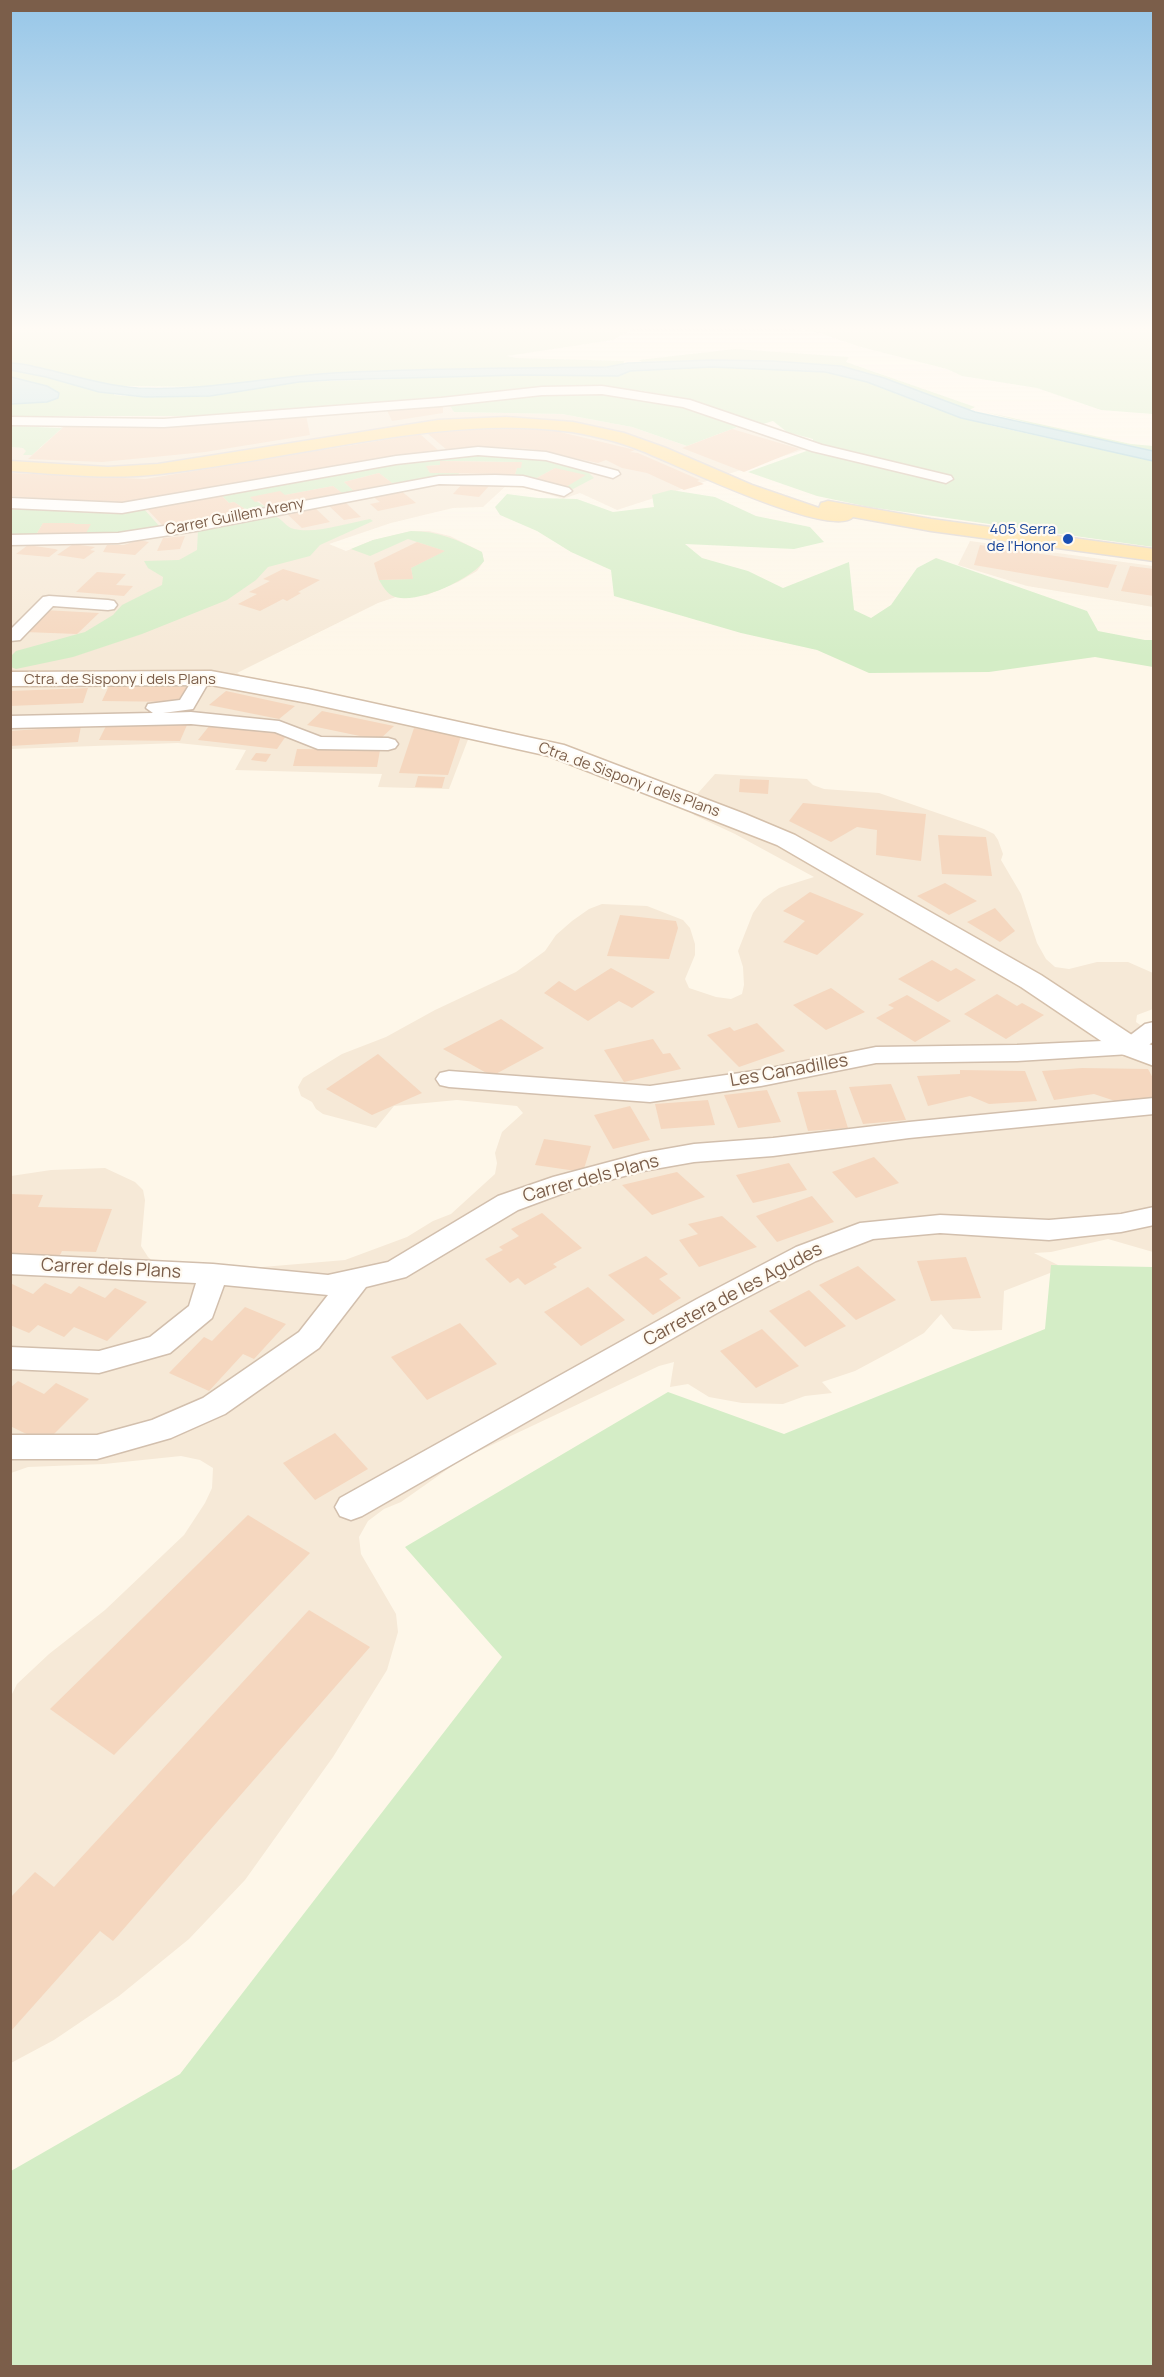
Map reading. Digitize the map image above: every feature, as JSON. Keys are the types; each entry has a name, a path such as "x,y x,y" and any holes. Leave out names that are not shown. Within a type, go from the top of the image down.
{"main road":[{"path":"10,464 67,470 144,470 360,437"},
{"path":"619,437 737,485 832,512 1154,560"},
{"path":"832,512 1154,555"},
{"name":"Ctra. de Sispony i dels Plans","path":"10,679 212,679 362,708 556,750 786,840 1030,981 1130,1047 1154,1057"}],"street":[{"path":"781,437 817,448 946,479"},
{"path":"10,503 122,508 396,460 478,451 538,455 582,464 613,474"},
{"name":"Carrer Guillem Areny","path":"10,540 89,540 127,536 439,480 495,478 523,481 564,491"},
{"path":"10,636 14,636 49,601 108,605"},
{"path":"10,712 176,707 186,705 212,679"},
{"path":"191,718 212,679"},
{"path":"10,722 191,718 279,726 318,742 388,744"},
{"path":"1130,1047 1154,1029"},
{"name":"Les Canadilles","path":"449,1079 650,1094 761,1078 876,1054 1017,1053 1130,1047"},
{"name":"Carrer dels Plans","path":"10,1264 213,1274 328,1285 356,1281 396,1270 508,1203 563,1183 643,1162 694,1153 773,1147 909,1130 1154,1106"},
{"name":"Carretera de les Agudes","path":"351,1506 727,1296 806,1254 870,1230 940,1224 1049,1230 1121,1223 1154,1216"},
{"path":"10,1358 99,1362 160,1345 202,1311 213,1274"},
{"path":"10,1447 98,1448 160,1430 214,1406 309,1340 356,1281"}],"shaded area":[{"path":"51,437 661,437 687,446 711,437 774,437 809,448 617,510 580,493 563,499 507,485 483,507 453,508 391,523 329,544 346,551 373,540 411,531 429,531 450,536 482,552 484,561 477,571 458,582 427,595 396,597 378,603 237,673 249,680 474,724 449,789 378,787 382,774 235,770 246,750 178,743 11,749 10,447 40,448"},
{"path":"970,541 1153,566 1153,607 1027,586 958,565"},
{"path":"715,774 807,779 813,785 824,789 879,793 984,829 994,834 998,840 1003,854 1001,860 1021,894 1037,943 1046,959 1055,967 1069,969 1097,962 1128,962 1153,973 1153,1009 1137,1015 1136,1022 1153,1034 1153,1252 1108,1239 1051,1252 1034,1253 1058,1265 1050,1273 1004,1291 1002,1330 953,1329 941,1314 924,1333 898,1348 855,1371 822,1382 832,1393 805,1396 783,1404 742,1403 709,1397 688,1384 670,1387 674,1362 659,1366 462,1459 401,1502 384,1509 368,1521 359,1537 361,1554 396,1614 398,1632 387,1670 333,1757 245,1880 189,1939 119,1996 54,2040 11,2063 11,1696 17,1684 49,1654 105,1610 184,1535 212,1488 213,1468 200,1460 181,1456 104,1464 28,1467 11,1473 11,1176 51,1170 105,1168 135,1182 143,1190 145,1200 141,1246 157,1265 251,1268 345,1260 407,1237 433,1221 451,1214 495,1174 497,1163 495,1153 502,1132 523,1113 517,1106 457,1100 394,1106 376,1128 323,1114 312,1102 301,1096 298,1087 303,1078 342,1054 386,1037 435,1010 516,972 545,951 556,935 572,921 589,909 602,904 647,906 683,920 690,928 695,944 695,955 685,979 689,988 716,997 731,999 742,994 743,967 738,951 753,913 763,899 779,888 814,877 735,834 694,815 689,809 690,802"}],"green space":[{"path":"11,437 52,437 32,455 23,455 26,451 23,448 11,447"},
{"path":"661,437 711,437 687,446"},
{"path":"805,437 1043,437 1153,461 1153,547 869,507 817,496 748,472 812,449 813,439"},
{"path":"1084,437 1099,437 1153,446 1153,451"},
{"path":"477,456 539,459 586,470 594,478 573,489 566,487 555,468 535,479 515,474 517,468 521,468 521,462 441,461 440,465 427,466 429,472 459,473 458,475 392,483 379,473 344,482 354,491 342,493 333,486 285,495 250,497 267,508 248,511 234,502 229,503 221,495 376,466"},
{"path":"671,490 715,497 756,516 810,527 824,542 794,549 685,544 702,558 748,571 783,588 849,562 854,610 871,618 891,605 917,568 936,558 1087,611 1098,631 1153,640 1153,667 1095,657 989,672 869,673 817,650 741,633 614,596 611,570 571,552 537,531 500,515 495,507 507,494 577,499 613,512 654,507 652,495"},
{"path":"32,507 38,510 102,513 144,509 161,528 83,536 74,523 43,523 36,535 11,537 10,508"},
{"path":"271,515 291,528 303,530 322,529 370,519 373,521 320,545 310,556 268,567 256,580 227,600 142,634 73,657 16,669 11,667 10,657 16,651 85,632 113,615 122,605 162,585 163,577 148,568 144,561 179,560 197,550 198,530"},
{"path":"411,531 439,534 456,540 482,552 484,561 467,576 440,590 412,598 391,595 379,580 413,579 411,568 444,551 408,539 370,556 351,549 373,540"},
{"path":"1051,1265 1153,1267 1153,2366 11,2366 11,2171 180,2074 502,1657 405,1547 668,1392 784,1434 1045,1329"}],"water":[{"path":"1046,437 1089,437 1153,451 1153,461"}],"building":[{"path":"53,437 298,437 205,452 102,462 28,459"},
{"path":"402,437 423,437 439,451 378,458 155,500 114,504 10,496 10,473 145,479"},
{"path":"432,437 581,437 635,450 630,452 638,453 700,480 697,481 704,484 684,490 647,473 622,468 606,460 598,463 531,449 496,447 447,450"},
{"path":"711,437 759,437 800,449 744,472 682,448"},
{"path":"440,461 522,462 521,468 517,468 515,474 430,473 426,466 440,465"},
{"path":"555,468 586,475 566,487 535,479"},
{"path":"379,473 392,483 354,491 344,482"},
{"path":"463,483 489,486 479,497 453,494"},
{"path":"333,486 342,493 267,508 250,497 280,491 285,495"},
{"path":"400,490 416,503 378,511 370,504 380,502 372,496"},
{"path":"221,495 229,503 234,502 248,511 164,527 147,509"},
{"path":"346,503 361,517 344,520 329,506"},
{"path":"314,507 330,522 302,528 286,513"},
{"path":"43,523 91,524 85,535 36,535"},
{"path":"185,536 180,549 157,551 163,538"},
{"path":"138,540 149,542 135,555 103,552 107,545 124,545"},
{"path":"417,542 445,551 411,568 413,579 379,580 374,563"},
{"path":"73,544 95,547 90,550 95,551 84,559 57,555"},
{"path":"28,545 58,550 49,557 16,554"},
{"path":"980,545 1117,565 1108,588 974,565"},
{"path":"1130,566 1154,569 1154,596 1121,591"},
{"path":"283,569 320,580 287,601 283,599 260,611 238,604 257,594 249,592 270,581 263,579"},
{"path":"97,572 126,574 116,585 133,586 124,596 76,592"},
{"path":"44,610 99,613 77,634 25,632"},
{"path":"109,686 187,687 180,702 102,701"},
{"path":"88,688 83,703 10,706 10,691"},
{"path":"226,691 295,706 279,719 209,705"},
{"path":"322,711 394,726 379,740 307,725"},
{"path":"107,724 187,725 180,741 99,740"},
{"path":"210,725 288,733 277,749 198,740"},
{"path":"81,726 78,742 10,746 10,731"},
{"path":"414,728 461,736 448,775 399,773"},
{"path":"297,749 380,750 377,767 293,766"},
{"path":"256,753 271,754 266,762 251,760"},
{"path":"418,776 445,777 442,788 415,787"},
{"path":"740,779 769,780 768,794 739,792"},
{"path":"803,803 926,814 921,861 876,855 877,830 857,827 831,842 789,821"},
{"path":"938,835 986,837 992,876 942,874"},
{"path":"945,883 977,901 949,915 917,896"},
{"path":"810,892 864,914 817,955 783,942 805,921 783,911"},
{"path":"995,908 1015,931 1000,942 967,922"},
{"path":"620,915 676,921 678,928 669,959 607,956"},
{"path":"932,960 951,971 956,968 976,980 938,1002 898,979"},
{"path":"611,968 655,992 632,1008 619,1001 588,1021 544,993 559,981 575,991"},
{"path":"831,988 865,1012 826,1030 793,1005"},
{"path":"997,994 1017,1006 1022,1003 1044,1015 1006,1039 964,1014"},
{"path":"907,995 951,1021 915,1042 876,1018 894,1008 888,1005"},
{"path":"501,1019 544,1048 492,1076 443,1049"},
{"path":"757,1023 785,1051 739,1067 707,1035 730,1027 734,1031"},
{"path":"653,1039 663,1054 670,1053 681,1069 624,1082 604,1050"},
{"path":"378,1054 422,1093 372,1115 326,1089"},
{"path":"1082,1068 1148,1069 1154,1080 1154,1099 1115,1101 1094,1094 1054,1100 1042,1071"},
{"path":"960,1070 1025,1071 1037,1101 989,1104 970,1096 928,1106 917,1076 960,1074"},
{"path":"891,1084 906,1120 863,1124 849,1087"},
{"path":"767,1090 781,1122 738,1128 724,1095"},
{"path":"836,1090 848,1128 808,1131 797,1092"},
{"path":"708,1100 715,1125 661,1129 655,1104"},
{"path":"630,1106 650,1140 613,1149 594,1115"},
{"path":"544,1139 591,1146 583,1172 535,1165"},
{"path":"874,1157 899,1183 856,1198 832,1172"},
{"path":"789,1163 807,1190 753,1203 736,1175"},
{"path":"677,1172 705,1197 652,1215 622,1185"},
{"path":"10,1194 43,1195 38,1207 112,1209 96,1252 62,1251 59,1257 10,1253"},
{"path":"812,1196 834,1222 777,1242 756,1216"},
{"path":"542,1213 582,1248 553,1264 557,1267 525,1285 518,1278 510,1283 485,1259 503,1250 499,1247 519,1236 511,1229"},
{"path":"722,1216 757,1247 699,1267 679,1240 698,1234 688,1224"},
{"path":"646,1256 668,1274 659,1279 681,1298 653,1315 608,1275"},
{"path":"966,1257 981,1298 931,1301 917,1261"},
{"path":"858,1266 896,1300 856,1320 819,1285"},
{"path":"10,1283 33,1294 45,1283 71,1294 79,1286 105,1298 115,1288 147,1302 107,1341 74,1327 64,1337 38,1325 29,1333 10,1325"},
{"path":"588,1287 625,1320 581,1346 544,1312"},
{"path":"809,1290 846,1326 805,1347 769,1311"},
{"path":"245,1307 286,1324 254,1359 243,1354 209,1391 169,1373 204,1337 212,1341"},
{"path":"460,1323 497,1364 427,1400 391,1357"},
{"path":"762,1329 799,1366 756,1388 720,1351"},
{"path":"18,1381 44,1394 56,1383 89,1399 45,1443 10,1426 10,1388"},
{"path":"335,1433 368,1469 315,1500 283,1463"},
{"path":"248,1515 310,1553 114,1755 50,1709"},
{"path":"309,1610 370,1647 113,1941 100,1931 10,2032 10,1898 35,1872 54,1887"}],"place":[{"name":"405 Serra de l'Honor","path":"1068,539"}]}
